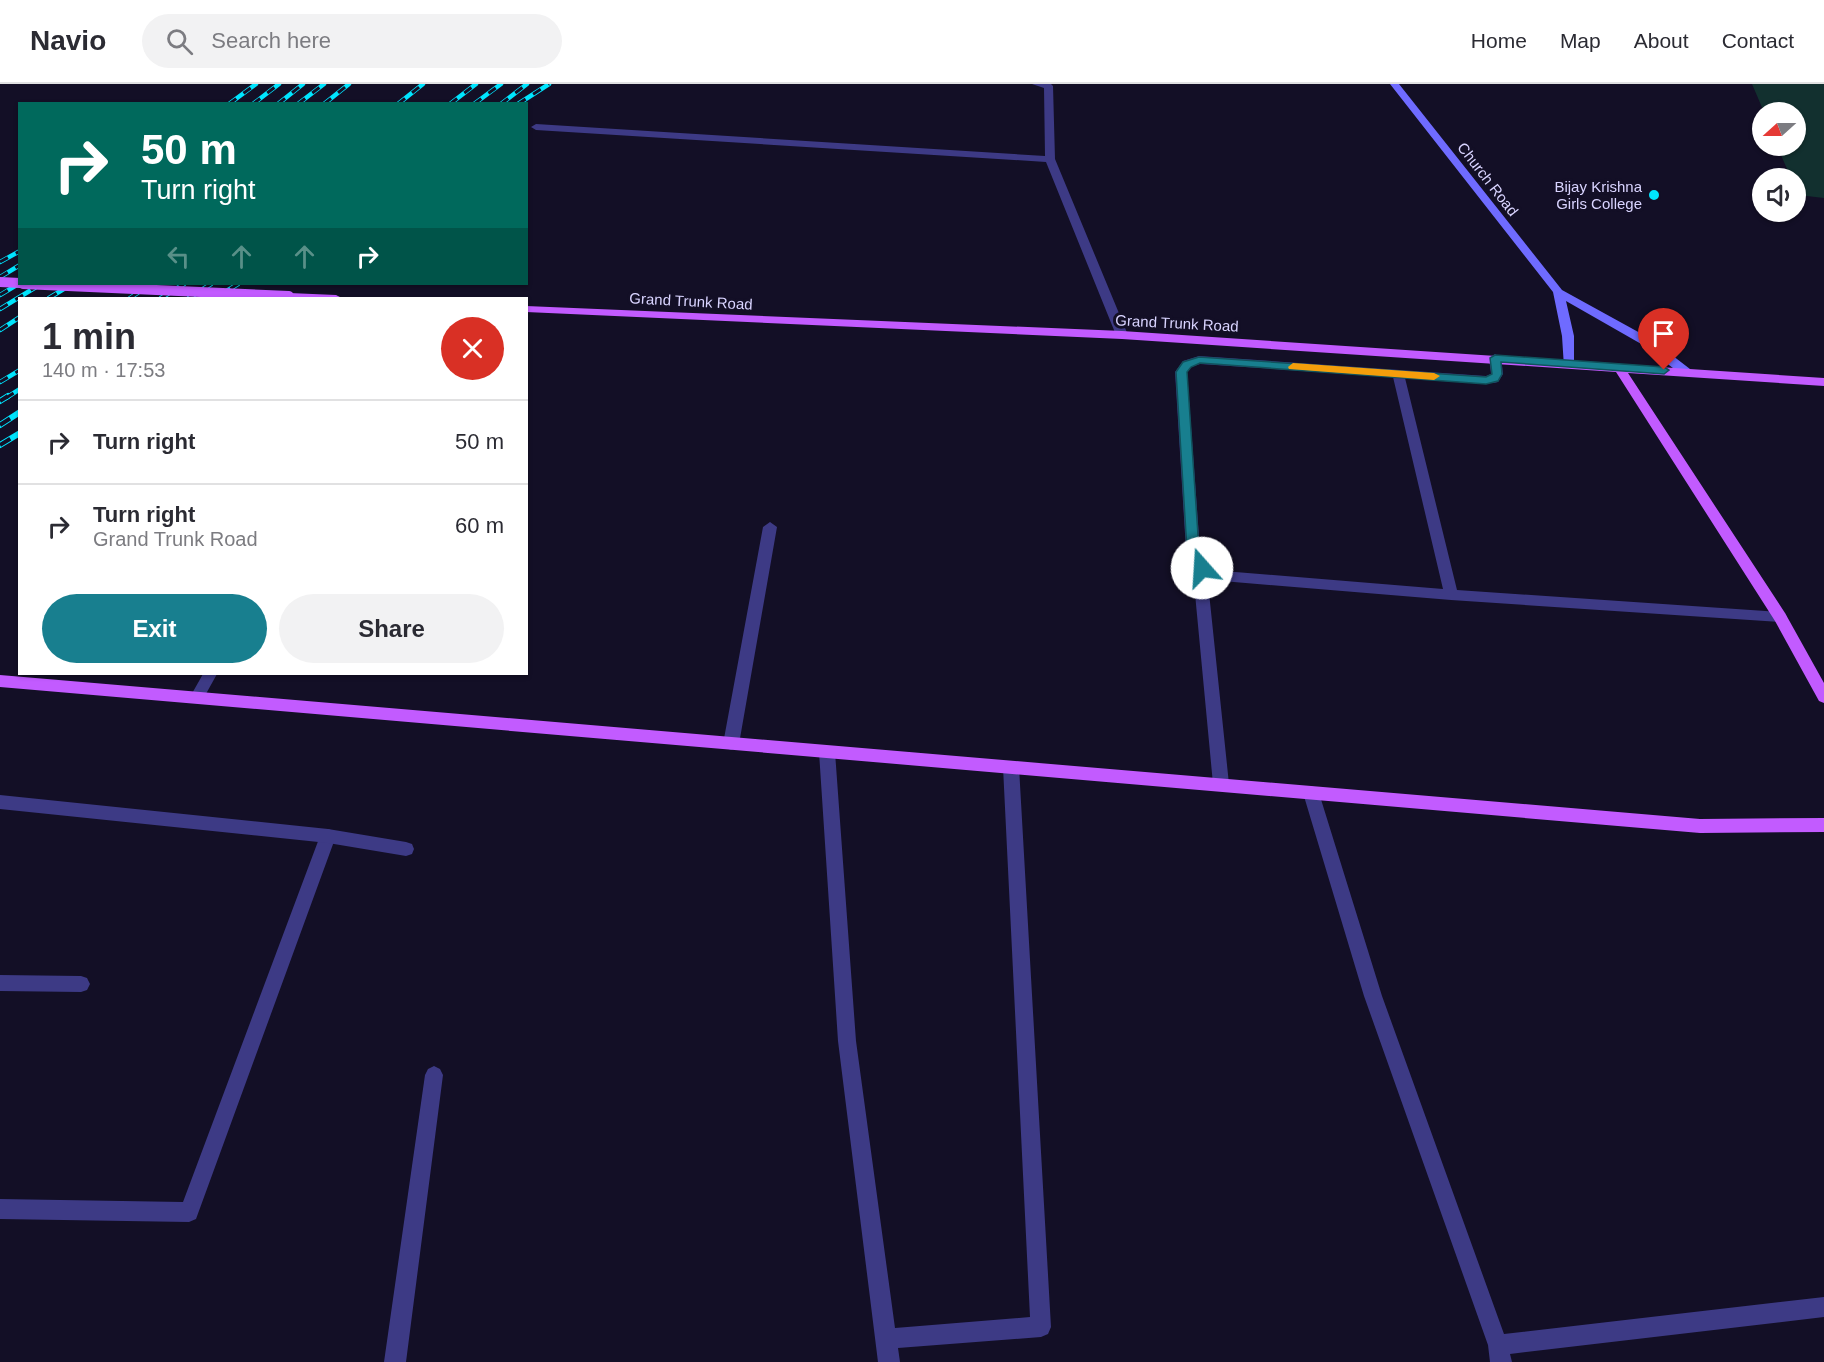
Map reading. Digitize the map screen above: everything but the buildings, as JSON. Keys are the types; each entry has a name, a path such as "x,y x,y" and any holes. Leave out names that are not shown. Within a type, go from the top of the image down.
{"main road":[{"path":"0,282 18,283"},
{"path":"62,285 312,297"},
{"name":"Grand Trunk Road","path":"528,309 1122,335 1495,358 1824,382"},
{"path":"1619,368 1780,617 1824,697"},
{"path":"0,681 1700,826 1824,825"}],"street":[{"path":"1036,84 1048,86 1050,159 1122,335"},
{"name":"Church Road","path":"1394,84 1558,292"},
{"path":"537,127 1050,159"},
{"path":"1558,292 1568,336 1568,364"},
{"path":"1558,292 1647,342 1686,372"},
{"path":"1495,358 1497,374 1494,379 1486,380 1199,360 1187,364 1181,372 1193,550 1202,568 1222,576 1451,596 1780,617"},
{"path":"1398,374 1451,596"},
{"path":"731,744 770,526"},
{"path":"1201,583 1221,784"},
{"path":"197,698 209,675"},
{"path":"827,752 847,1041 889,1362"},
{"path":"886,1339 1041,1327 1011,767"},
{"path":"1311,793 1373,996 1500,1354 1824,1306"},
{"path":"0,802 328,836 406,849"},
{"path":"0,1209 189,1212 328,836"},
{"path":"0,983 81,984"},
{"path":"395,1362 434,1075"}],"green space":[{"path":"1752,84 1824,84 1824,198 1806,196 1806,168 1787,168 1781,156 1806,156 1806,102 1760,102"}],"railway":[{"path":"232,102 256,84"},
{"path":"256,102 279,84"},
{"path":"280,102 303,84"},
{"path":"301,102 324,84"},
{"path":"326,102 349,84"},
{"path":"400,102 423,84"},
{"path":"453,102 476,84"},
{"path":"477,102 501,84"},
{"path":"504,102 527,84"},
{"path":"521,102 549,84"},
{"path":"0,262 18,252"},
{"path":"0,277 18,266"},
{"path":"0,295 18,284"},
{"path":"20,297 39,285"},
{"path":"51,297 70,285"},
{"path":"132,297 150,285"},
{"path":"163,297 182,285"},
{"path":"191,297 209,285"},
{"path":"217,297 236,285"},
{"path":"0,309 18,298"},
{"path":"0,330 18,318"},
{"path":"0,382 18,371"},
{"path":"6,398 18,390"},
{"path":"0,401 8,396"},
{"path":"0,425 18,413"},
{"path":"0,445 18,434"}],"slow traffic":[{"path":"1293,367 1434,376"}],"place":[{"name":"Bijay Krishna Girls College","path":"1654,195"}],"route":[{"path":"1202,568 1193,550 1181,372 1187,364 1199,360 1486,380 1494,379 1497,374 1495,358 1664,370"}]}
